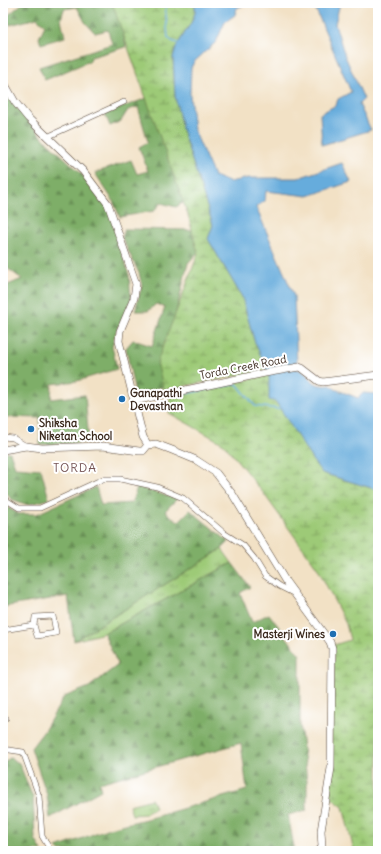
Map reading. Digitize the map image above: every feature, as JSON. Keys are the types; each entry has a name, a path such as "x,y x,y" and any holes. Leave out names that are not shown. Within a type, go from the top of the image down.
{"street":[{"path":"3,81 15,102 28,118 83,171 108,204 136,284 134,298 120,331 118,341 143,437 148,445"},
{"path":"47,137 124,102"},
{"name":"Torda Creek Road","path":"134,400 288,369 302,368 319,381 323,382 378,375"},
{"path":"3,437 13,438 26,446"},
{"path":"3,450 26,446 42,448 103,446 144,451 148,445 156,444 196,460 216,472 233,495 293,593 330,642 332,648 331,768 321,831 322,847 319,851"},
{"path":"3,498 20,508 40,508 103,479 120,479 157,487 183,498 224,533 243,545 266,576 279,586 293,593"},
{"path":"53,616 56,633 37,636 34,625 35,617 53,616"},
{"path":"3,630 34,625"},
{"path":"3,749 23,752 39,796 42,836 51,851"}],"green space":[{"path":"23,3 117,3 126,47 91,57 90,61 45,80 39,67 112,44 108,30 95,33 85,22 77,7 64,9 61,19 65,37 41,44 39,38 45,25 37,18 10,25 6,17"},
{"path":"112,3 195,3 195,13 191,23 176,47 173,57 175,96 182,129 213,225 208,239 242,297 254,340 267,370 164,390 157,362 198,254 189,218"},
{"path":"3,92 45,140 80,172 106,203 129,275 131,300 116,332 112,346 117,369 77,381 52,384 51,399 85,395 89,442 40,445 40,418 3,417 3,287 22,279 3,265"},
{"path":"147,98 184,202 176,207 161,203 154,211 120,217 112,199 95,173 131,160 137,174 148,171 139,147 148,142 138,107 128,110 121,121 110,126 105,114"},
{"path":"125,229 193,230 200,250 188,263 166,353 172,385 135,394 126,348 133,340 152,346 165,307 156,304 148,311 135,311 142,285 139,273 122,238"},
{"path":"269,375 276,402 322,473 378,490 378,851 354,851 343,807 330,797 334,645 350,640 346,624 318,569 264,494 224,444 169,413 170,396"},
{"path":"3,452 10,452 15,467 41,469 49,499 28,505 11,499 3,488"},
{"path":"96,487 101,505 132,503 137,487 177,499 165,511 178,522 190,510 229,542 222,549 74,641 68,596 3,607 3,505 19,514 37,514"},
{"path":"222,549 232,563 104,633 74,641"},
{"path":"232,563 250,587 240,593 252,622 269,614 300,655 300,724 307,780 307,810 288,815 294,847 285,851 59,851 57,848 109,828 150,818 247,790 241,743 99,783 101,790 50,818 47,795 31,748 44,731 64,697 89,687 118,665 104,633"},
{"path":"10,758 19,763 33,798 35,839 42,851 3,851 3,763"},
{"path":"152,799 155,808 148,811 146,814 132,815 129,805"}],"water":[{"path":"195,3 249,3 237,8 235,15 225,22 216,42 194,62 191,68 190,95 194,130 214,176 229,182 249,178 298,178 342,163 351,182 308,196 266,191 265,201 256,207 294,296 297,364 287,367 295,368 304,372 312,381 319,385 331,385 335,389 358,398 363,393 378,394 378,490 322,473 276,402 269,400 269,375 254,340 242,297 208,239 213,225 182,129 175,96 173,57 176,47 191,23 195,13"},
{"path":"313,3 340,3 335,24 345,56 364,99 359,104 371,130 322,145 320,114 336,105 338,99 351,92"}],"waterway":[{"path":"165,3 168,38 180,44"},
{"path":"178,395 237,384 255,406 279,409"}],"place":[{"name":"Ganapathi Devasthan","path":"122,399"},
{"name":"Shiksha Niketan School","path":"31,429"},
{"name":"Masterji Wines","path":"333,634"}],"district":[{"name":"TORDA","path":"75,467"}]}
